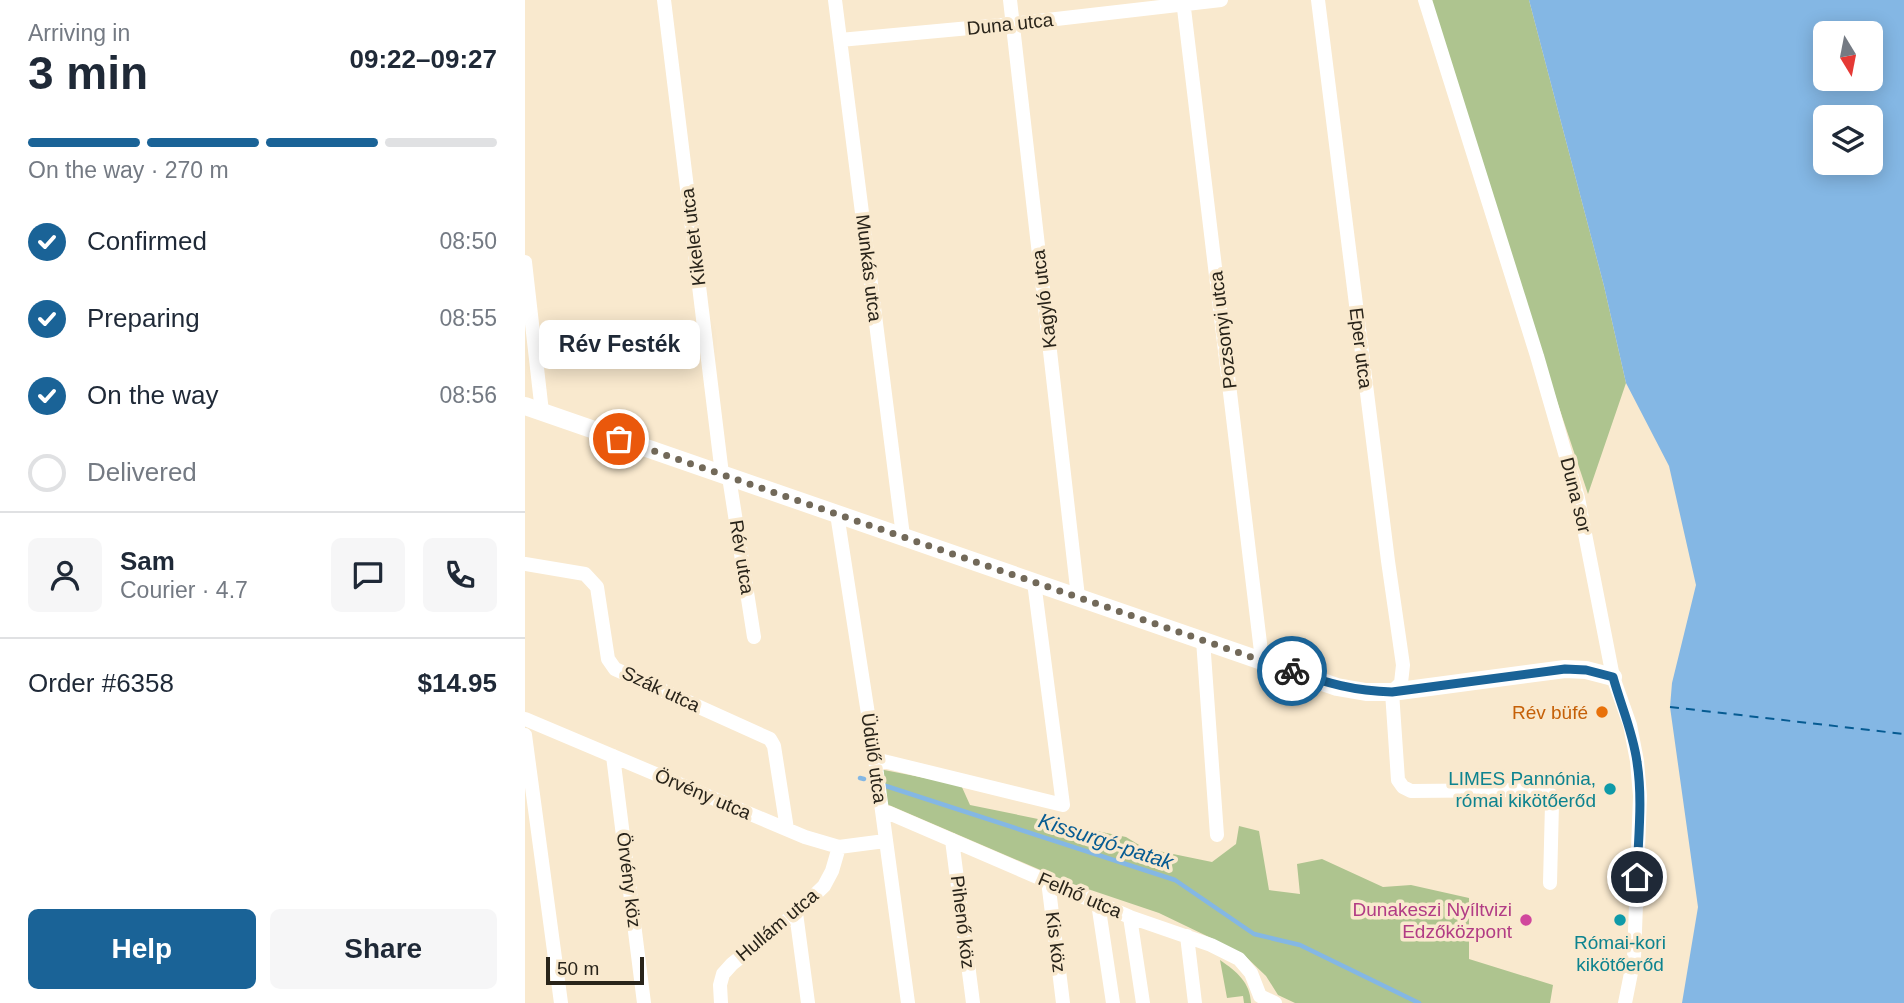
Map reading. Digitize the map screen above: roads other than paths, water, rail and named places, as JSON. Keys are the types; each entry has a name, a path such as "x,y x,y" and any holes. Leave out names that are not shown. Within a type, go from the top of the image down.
{"street":[{"name":"Kikelet utca","path":"664,0 726,475"},
{"name":"Munkás utca","path":"835,0 902,536"},
{"name":"Kagyló utca","path":"1010,0 1079,597"},
{"name":"Duna utca","path":"840,40 1013,24 1221,0"},
{"name":"Eper utca","path":"1318,0 1403,665 1401,683 1392,692"},
{"name":"Duna sor","path":"1425,0 1579,498 1613,677 1630,725 1640,796 1633,958 1625,1003"},
{"name":"Pozsonyi utca","path":"1184,3 1262,660"},
{"path":"525,262 534,409 1337,687 1366,692 1392,692 1565,669 1586,670 1613,677"},
{"name":"Rév utca","path":"726,475 754,637"},
{"name":"Üdülő utca","path":"837,514 875,759 908,1003"},
{"name":"Szák utca","path":"525,564 585,574 597,587 608,659 615,669 770,739 774,746 787,829"},
{"path":"875,759 1063,805 1034,582"},
{"path":"1203,640 1217,835"},
{"path":"1392,692 1398,780 1403,787 1411,791 1542,790 1550,794 1551,883"},
{"name":"Örvény utca","path":"525,719 787,829 839,847 885,841"},
{"path":"525,734 532,834 561,1003"},
{"name":"Örvény köz","path":"613,756 645,1003"},
{"name":"Felhő utca","path":"882,810 1131,917 1187,936 1240,959 1251,973 1259,999"},
{"name":"Pihenő köz","path":"952,840 974,1003"},
{"name":"Hullám utca","path":"721,1003 720,985 723,974 731,964 824,886 839,847"},
{"name":"Kis köz","path":"1048,881 1063,1003"},
{"path":"1098,903 1112,1003"},
{"path":"796,912 808,1003"},
{"path":"1131,917 1143,1003"},
{"path":"1187,936 1195,1003"},
{"path":"1259,999 1275,1003"}],"water":[{"path":"1529,0 1904,0 1904,1003 1682,1003 1698,907 1670,707 1672,683 1696,585 1669,466 1626,383 1604,286"}],"waterway":[{"path":"860,778 864,779"},
{"name":"Kissurgó-patak","path":"886,786 1175,880 1254,934 1300,945 1419,1003"}],"place":[{"name":"Rév Festék","path":"619,439"},
{"name":"Rév büfé","path":"1602,712"},
{"name":"LIMES Pannónia, római kikötőerőd","path":"1610,789"},
{"name":"Dunakeszi Nyíltvizi Edzőközpont","path":"1526,920"},
{"name":"Római-kori kikötőerőd","path":"1620,920"}]}
